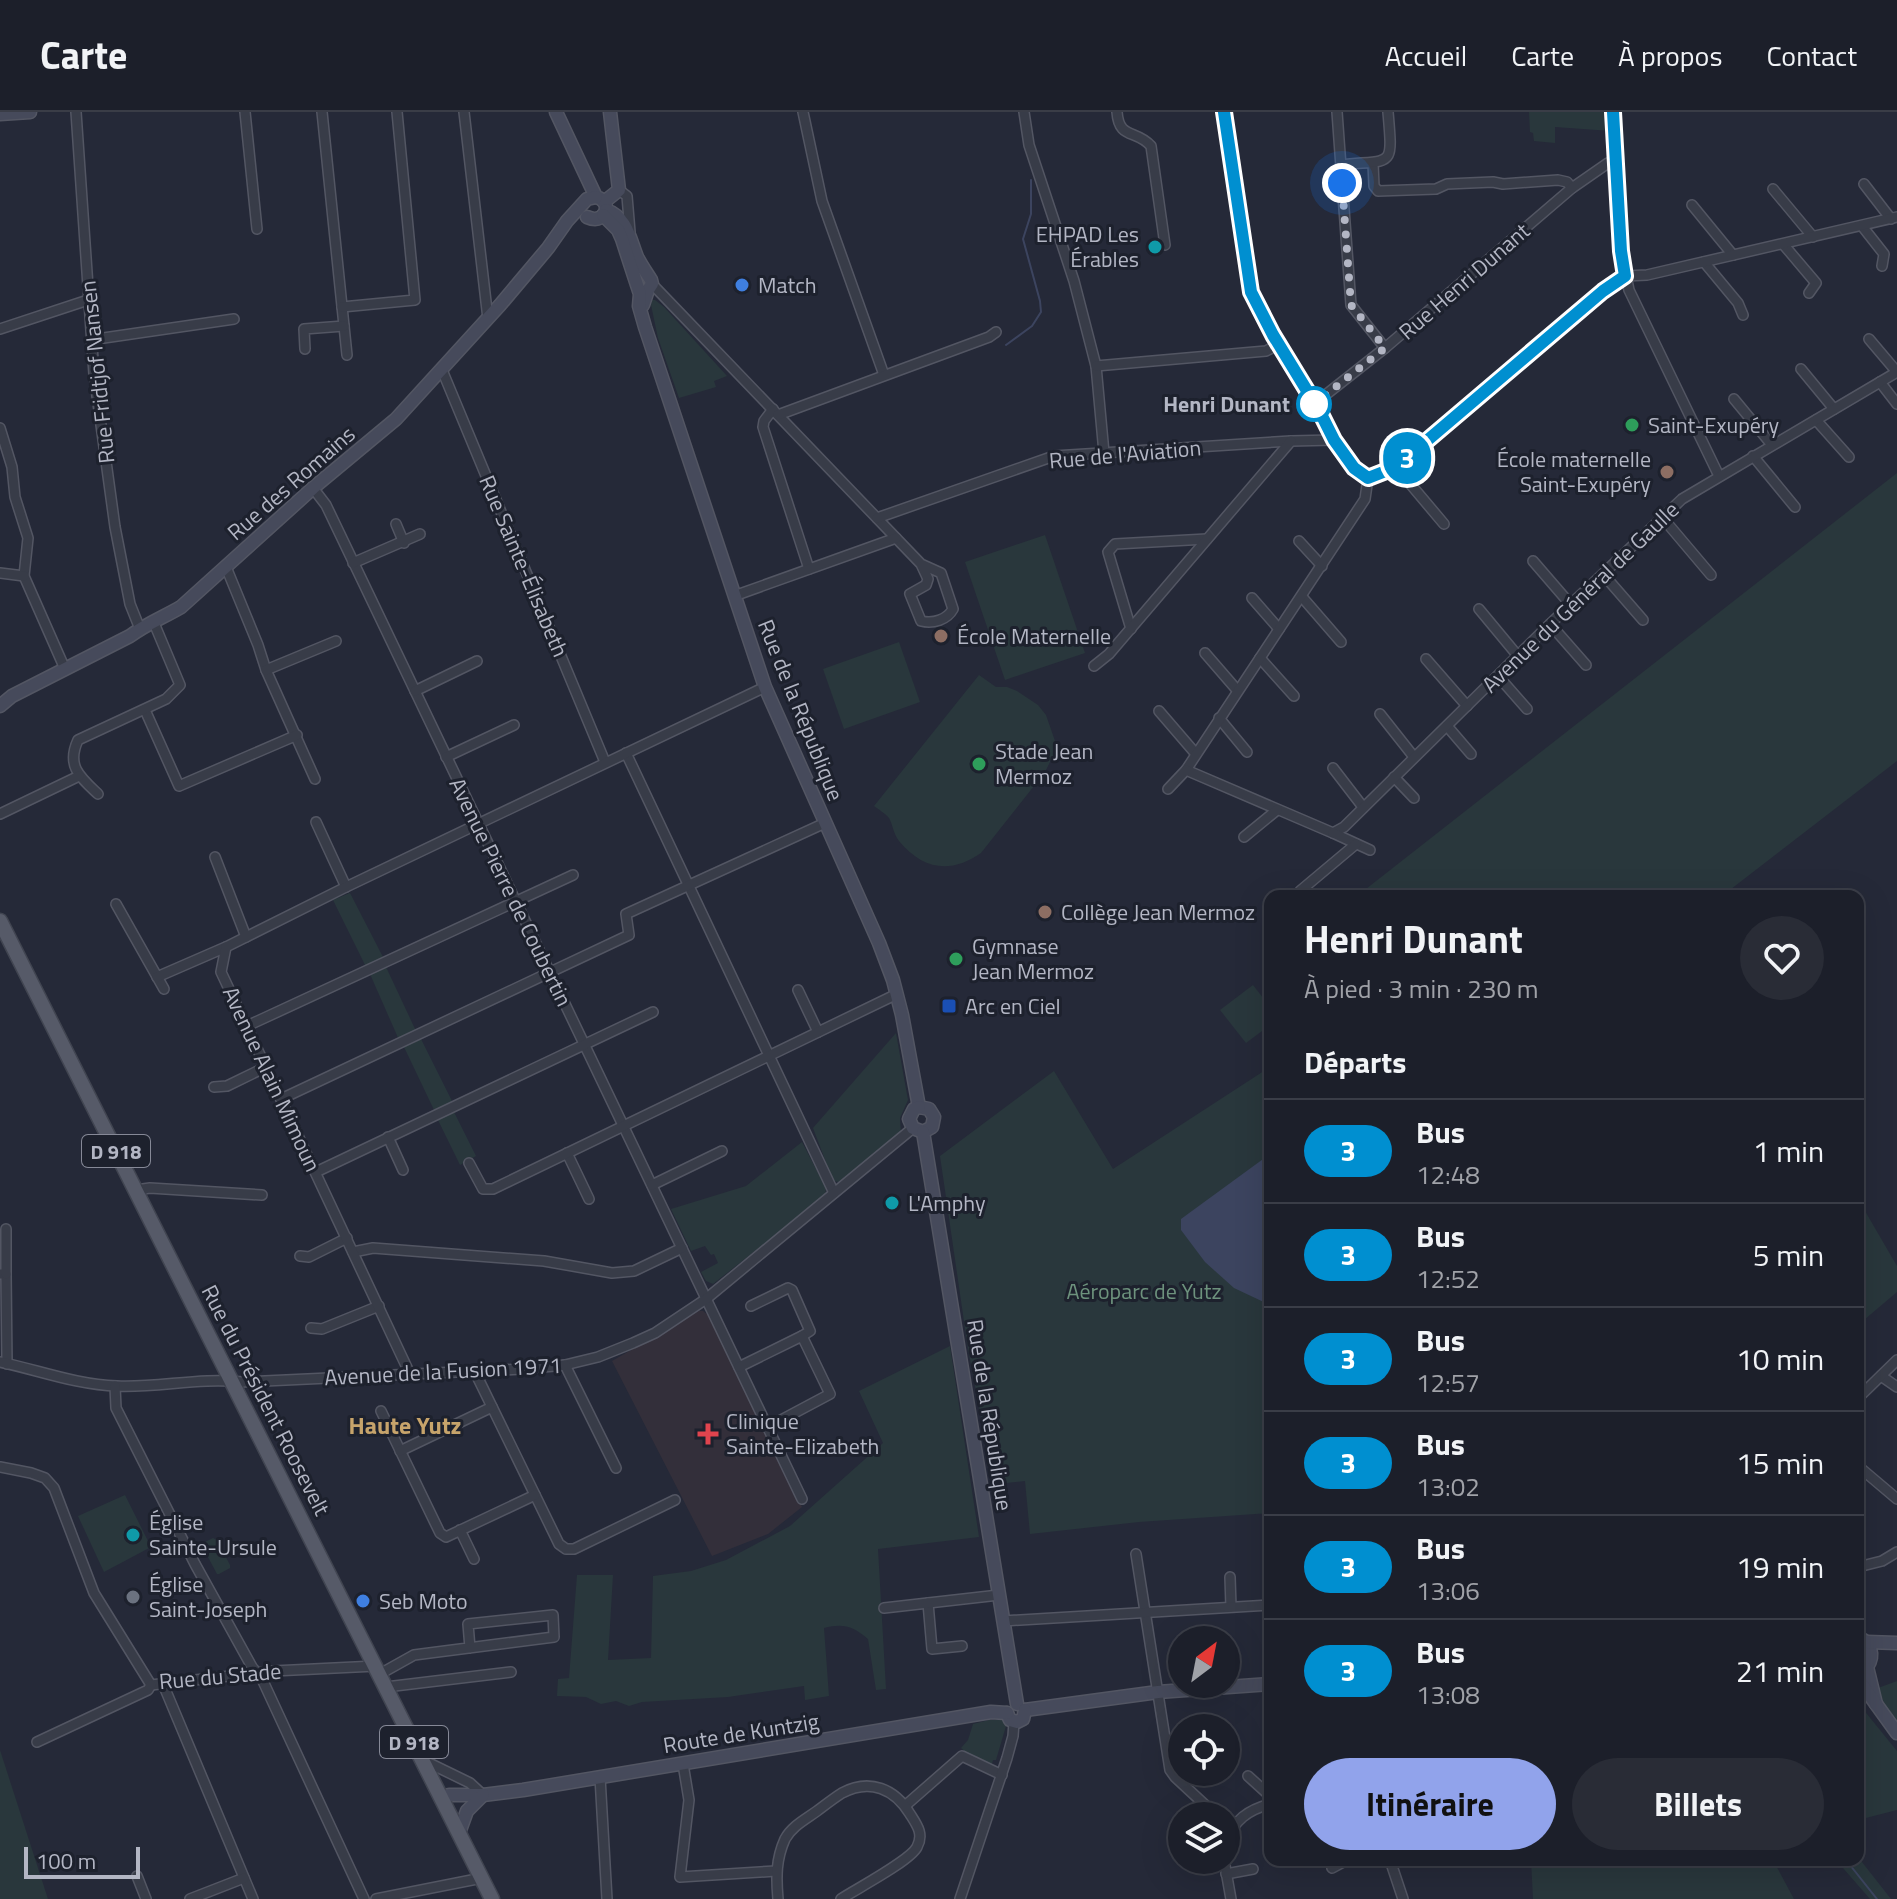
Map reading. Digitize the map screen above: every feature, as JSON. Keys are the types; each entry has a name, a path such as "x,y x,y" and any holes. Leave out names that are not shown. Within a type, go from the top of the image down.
{"main road":[{"name":"Rue du Président Roosevelt","path":"0,921 492,1899"}],"street":[{"path":"0,114 30,112"},
{"name":"Rue Fridtjof Nansen","path":"76,112 90,340 115,527 130,604 140,629"},
{"path":"245,112 257,229"},
{"path":"322,112 347,355"},
{"path":"342,307 415,300 397,112"},
{"path":"464,112 488,319"},
{"path":"556,112 602,206"},
{"name":"Rue de la République","path":"610,112 619,190 627,196 630,236"},
{"path":"803,112 822,201 884,375"},
{"path":"1024,112 1029,145 1074,281 1096,366 1104,453"},
{"path":"1117,112 1118,124 1124,131 1151,146 1165,245"},
{"path":"1224,112 1251,292 1334,440 1354,468 1368,478"},
{"path":"1337,112 1351,305 1385,348"},
{"path":"1341,165 1384,161 1389,156 1392,149 1388,112"},
{"path":"1613,112 1625,276 1631,296 1719,476"},
{"name":"Rue Henri Dunant","path":"1314,404 1385,348 1572,188 1616,160"},
{"path":"1373,163 1374,186 1378,191 1436,189 1447,184 1558,180 1567,182 1572,188"},
{"path":"1368,478 1396,467 1603,291 1625,276 1647,275 1894,218 1864,184"},
{"path":"1773,189 1813,237"},
{"path":"586,210 596,219 602,206 619,190"},
{"name":"Rue des Romains","path":"0,706 12,696 181,607 313,488 396,419 488,319 567,221 586,210 590,197 602,206"},
{"path":"1692,205 1733,255"},
{"name":"Rue de la République","path":"602,206 623,223 646,286"},
{"name":"Rue de la République","path":"602,206 618,230 646,286"},
{"path":"1862,226 1884,254 1882,266"},
{"path":"1783,244 1816,283 1809,293"},
{"path":"1704,262 1738,303 1743,315"},
{"path":"646,286 776,412 921,564 928,579 926,585 910,594 921,621 930,623 949,616 953,609 941,573 921,564"},
{"name":"Rue de la République","path":"646,286 640,294 639,306 645,327 765,687 879,943 897,994 919,1107"},
{"path":"0,329 88,300"},
{"path":"90,340 234,319"},
{"path":"305,349 304,329 344,326"},
{"path":"809,569 763,427 764,421 776,412 996,332"},
{"path":"1869,339 1897,372"},
{"path":"1096,366 1266,351 1279,344"},
{"path":"1801,369 1834,409"},
{"name":"Rue Sainte-Élisabeth","path":"442,370 605,762"},
{"name":"Avenue du Général de Gaulle","path":"1333,833 1344,827 1682,499 1897,372"},
{"path":"1880,382 1897,404"},
{"path":"1734,399 1772,445"},
{"path":"1816,420 1849,457"},
{"path":"0,431 12,467 15,497 28,538 24,576 65,669"},
{"name":"Rue de l'Aviation","path":"877,518 1054,456 1334,440"},
{"path":"1094,666 1131,629 1291,441"},
{"path":"1753,456 1795,507"},
{"path":"1396,467 1444,524"},
{"path":"1168,789 1186,770 1322,566 1365,499 1368,478"},
{"name":"Avenue Pierre de Coubertin","path":"313,488 326,505 802,1499"},
{"path":"1662,517 1711,575"},
{"path":"396,524 404,543"},
{"path":"353,563 420,534"},
{"path":"734,596 896,538"},
{"path":"1131,629 1108,552 1115,544 1207,539"},
{"path":"1299,541 1322,566"},
{"path":"1533,561 1571,605"},
{"path":"226,567 266,670 315,779"},
{"path":"0,573 24,576"},
{"path":"1603,574 1643,620"},
{"path":"1302,597 1341,642"},
{"path":"1252,598 1279,629"},
{"path":"1479,609 1518,656"},
{"path":"98,794 79,776 74,764 78,740 166,699 180,685 154,623"},
{"path":"1550,624 1586,665"},
{"path":"266,670 336,641"},
{"path":"1205,653 1237,690"},
{"path":"1260,658 1294,696"},
{"path":"1426,659 1467,706"},
{"path":"415,691 477,661"},
{"path":"1498,676 1527,709"},
{"path":"157,977 226,947 765,687"},
{"path":"145,710 179,786 297,735"},
{"path":"1159,711 1196,754"},
{"path":"1380,714 1414,757"},
{"path":"1219,718 1247,752"},
{"path":"446,757 514,725"},
{"path":"1447,726 1471,754"},
{"path":"626,753 834,1193"},
{"path":"1333,768 1363,807"},
{"path":"1186,770 1370,850"},
{"path":"0,814 79,776"},
{"path":"1394,777 1414,798"},
{"path":"1244,837 1277,810"},
{"path":"316,822 346,887"},
{"path":"281,1099 629,935 626,914 825,823"},
{"path":"1301,890 1356,844"},
{"path":"215,857 246,937"},
{"path":"247,1026 573,875"},
{"path":"116,904 164,989"},
{"name":"Avenue Alain Mimoun","path":"226,947 221,972 410,1374"},
{"path":"798,990 818,1032"},
{"path":"469,1163 480,1186 487,1190 897,994"},
{"path":"316,1172 653,1012"},
{"path":"214,1087 227,1086 266,1067"},
{"path":"919,1107 929,1109 934,1117 932,1127 918,1130 909,1119 910,1113 919,1107"},
{"name":"Rue de la République","path":"918,1130 1003,1621 1021,1707"},
{"name":"Avenue de la Fusion 1971","path":"4,1363 115,1386 565,1365 598,1357 655,1333 706,1299 834,1193 918,1130"},
{"path":"388,1137 403,1170"},
{"path":"652,1185 722,1151"},
{"path":"567,1153 589,1199"},
{"path":"136,1190 150,1188 262,1195"},
{"path":"4,1363 6,1229"},
{"path":"300,1256 309,1257 347,1238"},
{"path":"353,1252 373,1248 544,1261 612,1273 634,1271 682,1248"},
{"path":"739,1367 810,1331 792,1290 788,1288 751,1306"},
{"path":"311,1328 322,1329 379,1306"},
{"path":"768,1427 830,1394 802,1336"},
{"path":"1864,1392 1897,1360"},
{"path":"565,1365 616,1468"},
{"path":"474,1370 559,1544 566,1549 574,1549 675,1500"},
{"path":"1881,1376 1897,1387"},
{"path":"115,1386 116,1408 195,1564 258,1673 364,1899"},
{"path":"400,1451 492,1407"},
{"path":"381,1411 440,1533 446,1537 535,1495"},
{"name":"Rue du Stade","path":"0,1467 45,1478 54,1488 94,1593 151,1685 258,1673 381,1676 511,1672"},
{"path":"1864,1471 1897,1499"},
{"path":"460,1530 474,1559"},
{"path":"1864,1566 1882,1561 1897,1552"},
{"path":"1136,1554 1170,1770 1202,1802"},
{"path":"1230,1577 1231,1607"},
{"path":"884,1608 999,1595"},
{"path":"928,1603 932,1649 962,1646"},
{"path":"1003,1621 1264,1605"},
{"path":"381,1676 414,1655 470,1648 554,1637 553,1615 468,1624 470,1648"},
{"path":"1864,1639 1897,1644"},
{"path":"1864,1641 1870,1646 1864,1669 1876,1704 1897,1733"},
{"path":"1864,1669 1897,1644"},
{"path":"163,1684 253,1899"},
{"path":"960,1899 1013,1736 1010,1705 1021,1707 1264,1684"},
{"path":"37,1742 148,1690 151,1685"},
{"name":"Route de Kuntzig","path":"449,1812 478,1799 600,1777 991,1712 1010,1718"},
{"path":"906,1805 962,1756 1002,1775"},
{"path":"425,1764 470,1783 478,1799 467,1811 459,1833"},
{"path":"683,1764 689,1800 680,1877 776,1871"},
{"path":"1248,1776 1264,1791"},
{"path":"600,1777 607,1899"},
{"path":"778,1899 776,1871 786,1837 792,1828 843,1792 880,1787 906,1805 921,1833 918,1846 841,1899"},
{"name":"Route de Kuntzig","path":"442,1798 449,1795 478,1799"},
{"path":"1240,1818 1264,1806"},
{"path":"1332,1868 1336,1866"},
{"path":"1392,1866 1403,1899"},
{"path":"1240,1871 1253,1869"},
{"path":"1226,1874 1231,1899"},
{"path":"137,1876 146,1899"},
{"path":"190,1899 244,1878"},
{"path":"376,1899 482,1878"}],"shaded area":[{"name":"Clinique Sainte-Elizabeth","path":"699,1311 708,1315 802,1507 768,1534 712,1556 612,1361"}],"green space":[{"path":"1529,112 1609,112 1611,131 1555,127 1555,143 1534,141 1530,132"},
{"path":"652,300 664,307 727,376 714,381 716,387 679,398 658,338"},
{"path":"1897,473 1897,761 1730,890 1365,890"},
{"path":"1045,535 1085,653 1005,680 965,562"},
{"path":"899,642 920,702 844,729 823,669"},
{"name":"Stade Jean Mermoz","path":"979,675 996,687 1017,691 1038,705 1046,715 1055,741 1053,756 1045,772 981,853 959,864 938,866 908,851 897,838 889,818 874,806"},
{"path":"350,893 384,959 366,967 333,900"},
{"path":"386,967 416,1031 399,1040 370,974"},
{"path":"1253,985 1264,999 1264,1030 1246,1043 1220,1010"},
{"path":"896,1033 908,1100 900,1118 901,1134 839,1182 833,1181 813,1128"},
{"path":"421,1039 453,1103 435,1112 404,1047"},
{"name":"Aéroparc de Yutz","path":"1054,1071 1113,1169 1264,1071 1264,1513 1139,1522 1030,1534 1025,1481 997,1484 968,1349 940,1156"},
{"path":"454,1112 476,1156 460,1165 438,1120"},
{"path":"802,1142 826,1188 825,1196 713,1284 706,1281 701,1272 718,1263 714,1254 711,1255 705,1246 691,1251 671,1209 746,1186"},
{"path":"1864,1209 1897,1266 1897,1292 1864,1320"},
{"path":"950,1346 979,1537 878,1549 886,1689 876,1690 868,1639 852,1628 837,1626 824,1628 829,1696 805,1700 804,1686 728,1697 642,1702 629,1706 616,1701 601,1704 586,1697 557,1696 558,1679 569,1678 577,1575 613,1575 608,1660 651,1658 653,1576 691,1571 726,1560 790,1526 883,1443 859,1391"},
{"path":"125,1495 151,1547 104,1572 78,1516"},
{"path":"213,1538 230,1565 219,1574 202,1546"},
{"path":"1897,1681 1897,1723 1878,1688"},
{"path":"1864,1710 1897,1751 1897,1810 1864,1818"},
{"path":"1002,1720 1006,1726 991,1768 961,1748 968,1740 973,1724"},
{"path":"0,1750 48,1899 0,1899"},
{"path":"1864,1865 1891,1899 1870,1899 1843,1868"},
{"path":"1531,1866 1776,1866 1794,1899 1533,1899"}],"water":[{"path":"1264,1158 1264,1302 1234,1288 1205,1262 1181,1230 1181,1219"}],"waterway":[{"path":"1006,345 1032,326 1041,312 1023,239 1031,214 1031,180"},
{"path":"1851,1866 1877,1899"}],"bus line":[{"name":"3","path":"1224,112 1251,292 1334,440 1354,468 1368,478 1396,467 1603,291 1625,276 1613,112"}],"place":[{"name":"EHPAD Les Érables","path":"1155,247"},
{"name":"Match","path":"742,285"},
{"name":"Henri Dunant","path":"1314,404"},
{"name":"Saint-Exupéry","path":"1632,425"},
{"name":"École maternelle Saint-Exupéry","path":"1667,472"},
{"name":"École Maternelle","path":"941,636"},
{"name":"Stade Jean Mermoz","path":"979,764"},
{"name":"Collège Jean Mermoz","path":"1045,912"},
{"name":"Gymnase Jean Mermoz","path":"956,959"},
{"name":"Arc en Ciel","path":"949,1006"},
{"name":"L'Amphy","path":"892,1203"},
{"name":"Clinique Sainte-Elizabeth","path":"708,1434"},
{"name":"Église Sainte-Ursule","path":"133,1535"},
{"name":"Église Saint-Joseph","path":"133,1597"},
{"name":"Seb Moto","path":"363,1601"}],"district":[{"name":"Haute Yutz","path":"405,1425"}],"route":[{"path":"1314,404 1385,348 1351,305 1342,183"}]}
